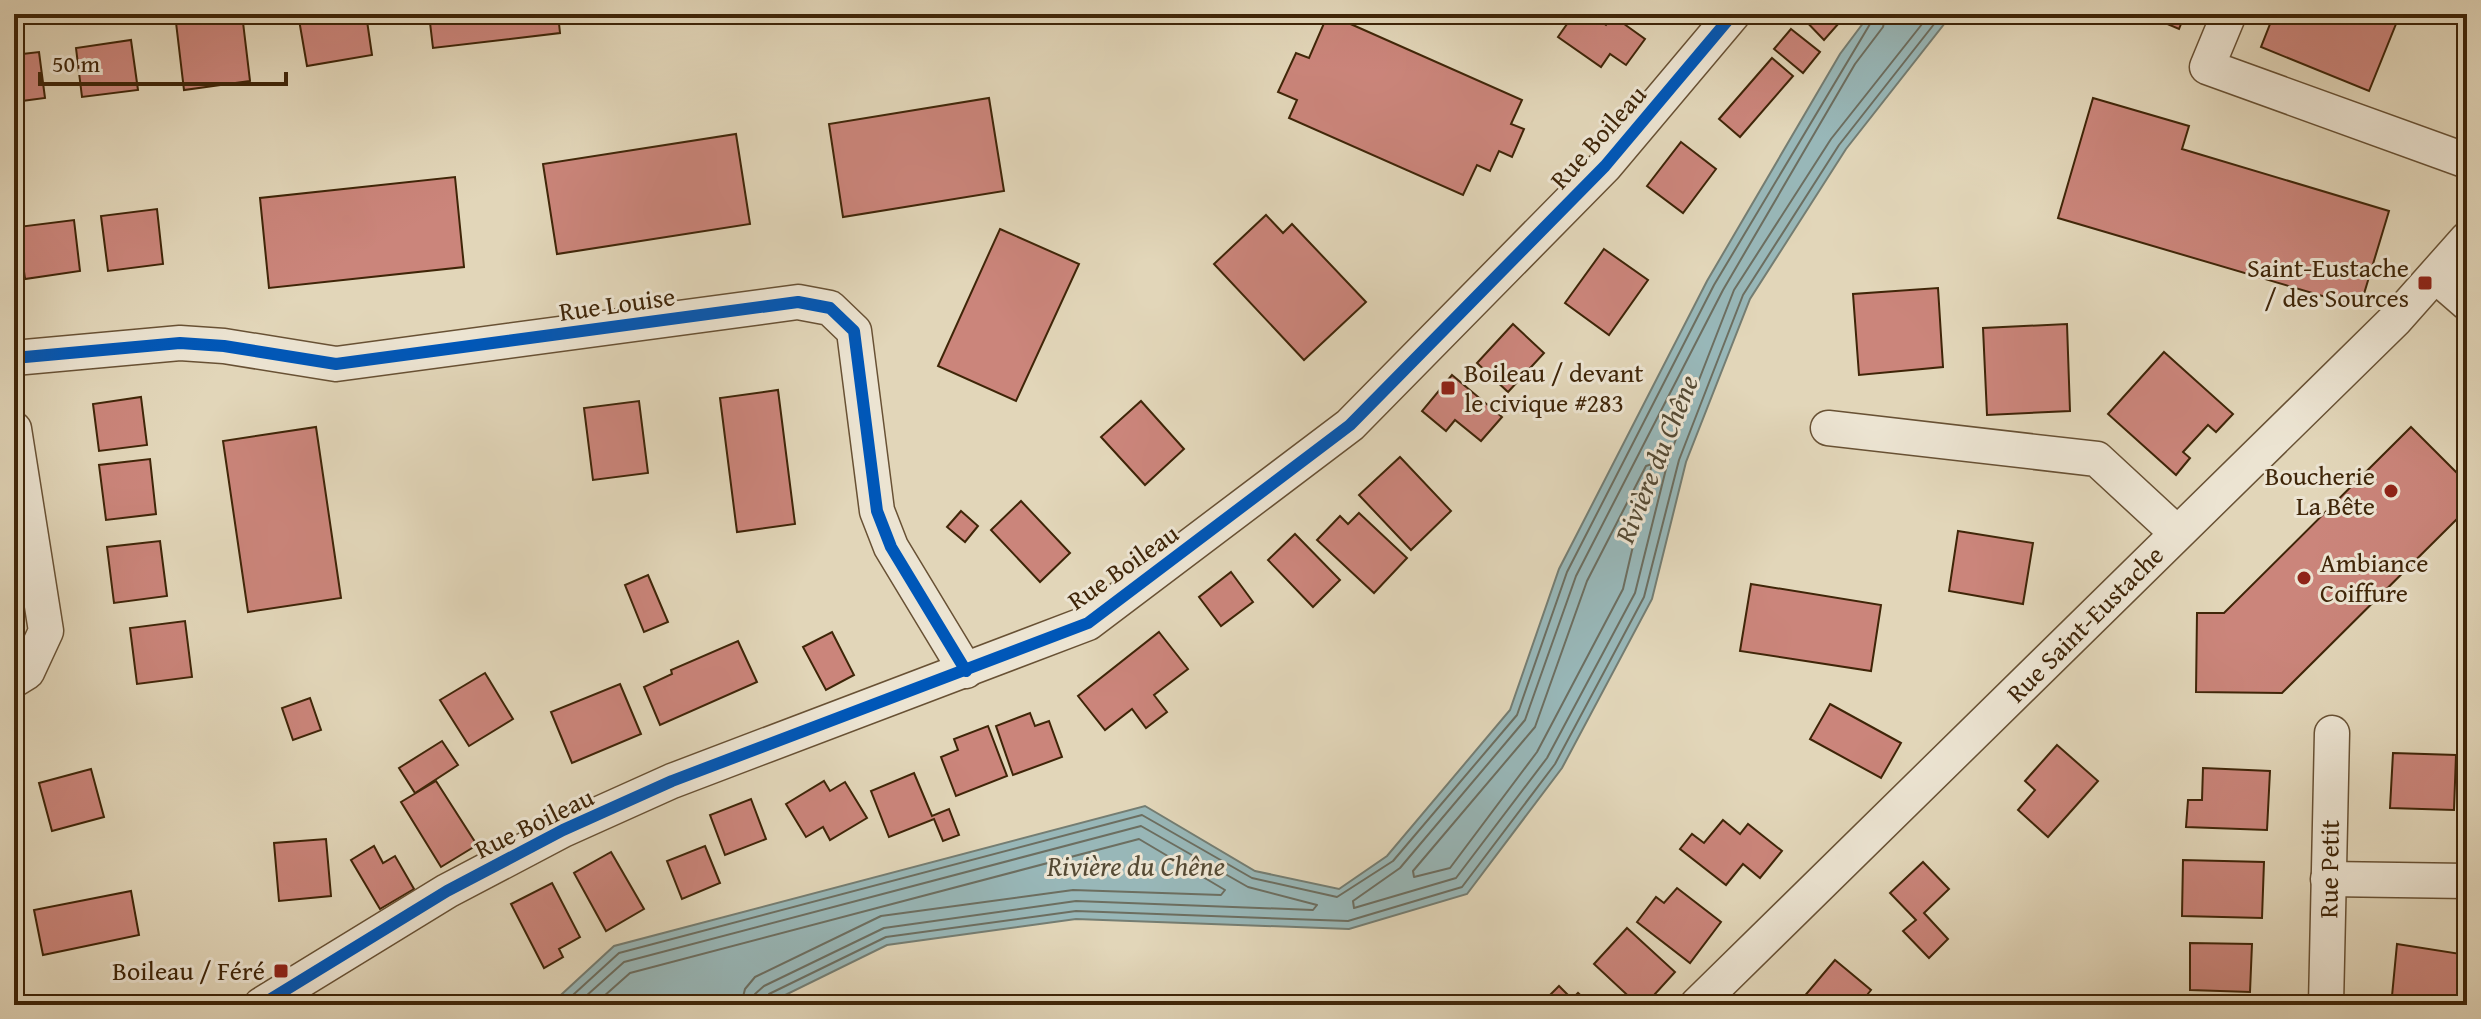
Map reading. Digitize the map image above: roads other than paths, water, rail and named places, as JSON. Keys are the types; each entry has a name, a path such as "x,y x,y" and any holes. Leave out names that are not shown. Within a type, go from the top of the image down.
{"street":[{"name":"Rue Boileau","path":"261,1005 447,891 563,830 672,781 1088,623 1350,425 1605,166 1733,14"},
{"path":"2229,14 2207,67 2467,161"},
{"name":"Rue Saint-Eustache","path":"1697,1005 2437,277 2467,239"},
{"path":"2437,277 2467,303"},
{"name":"Rue Louise","path":"14,358 180,343 224,346 336,364 798,302 830,308 854,331 877,511 891,547 966,671"},
{"path":"1828,428 2097,459 2177,533"},
{"path":"14,429 46,631 27,672 14,680"},
{"name":"Rue Petit","path":"2326,1005 2332,733"},
{"path":"2328,879 2467,881"}],"water":[{"name":"Rivière du Chêne","path":"1870,14 1952,14 1846,149 1750,299 1686,462 1652,599 1562,768 1467,894 1349,929 1076,919 887,945 765,1005 550,1005 614,946 1145,806 1255,871 1339,889 1387,856 1510,710 1559,569 1707,281 1840,54"}],"place":[{"name":"Saint-Eustache / des Sources","path":"2425,283"},
{"name":"Boileau / devant le civique #283","path":"1448,388"},
{"name":"Boucherie La Bête","path":"2391,491"},
{"name":"Ambiance Coiffure","path":"2304,578"},
{"name":"Boileau / Féré","path":"281,971"}]}
